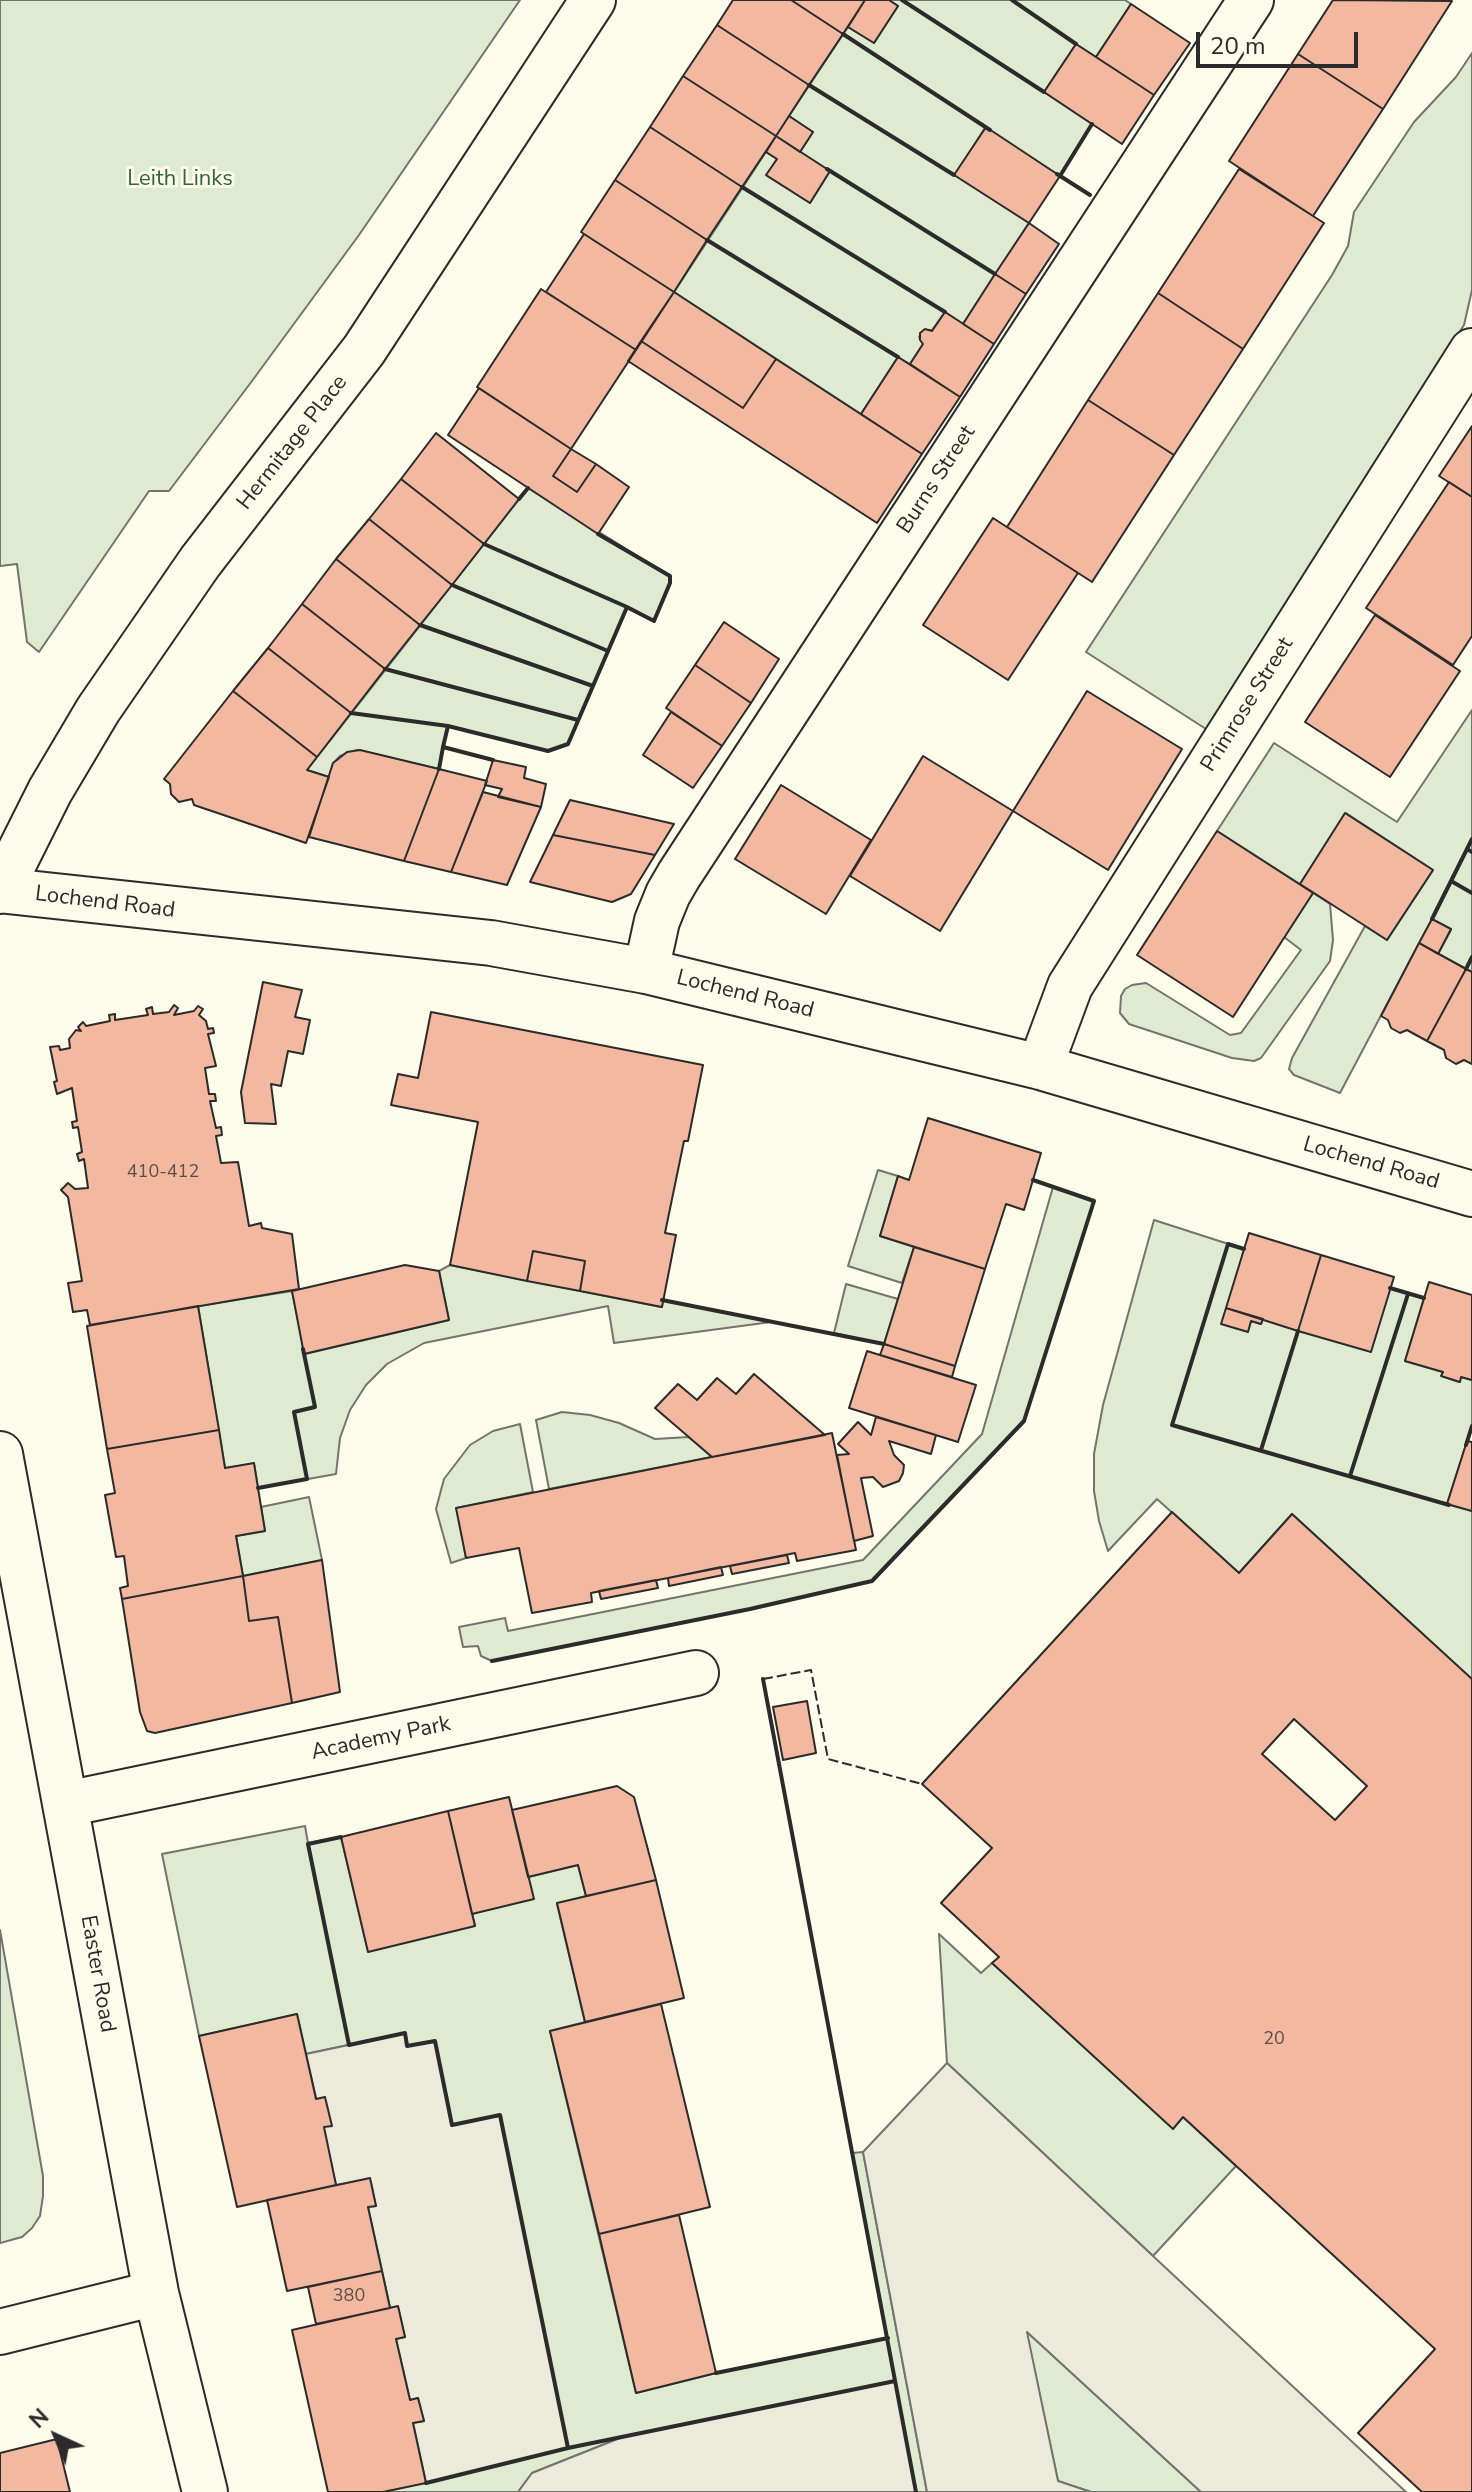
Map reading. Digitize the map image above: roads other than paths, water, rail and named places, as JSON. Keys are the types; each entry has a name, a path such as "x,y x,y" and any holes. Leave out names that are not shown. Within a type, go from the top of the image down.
{"street":[{"name":"Hermitage Place","path":"0,890 50,791 98,710 200,562 373,338 593,0"},
{"name":"Burns Street","path":"646,971 657,921 679,875 1251,0"},
{"name":"Primrose Street","path":"1040,1067 1070,986 1472,351"},
{"name":"Lochend Road","path":"0,890 491,943 646,971 1040,1067 1472,1194"},
{"name":"Easter Road","path":"0,1454 156,2293 205,2492"},
{"name":"Academy Park","path":"66,1804 696,1673"},
{"path":"0,2332 156,2293"}],"park label":[{"name":"Leith Links","path":"180,180"}]}
